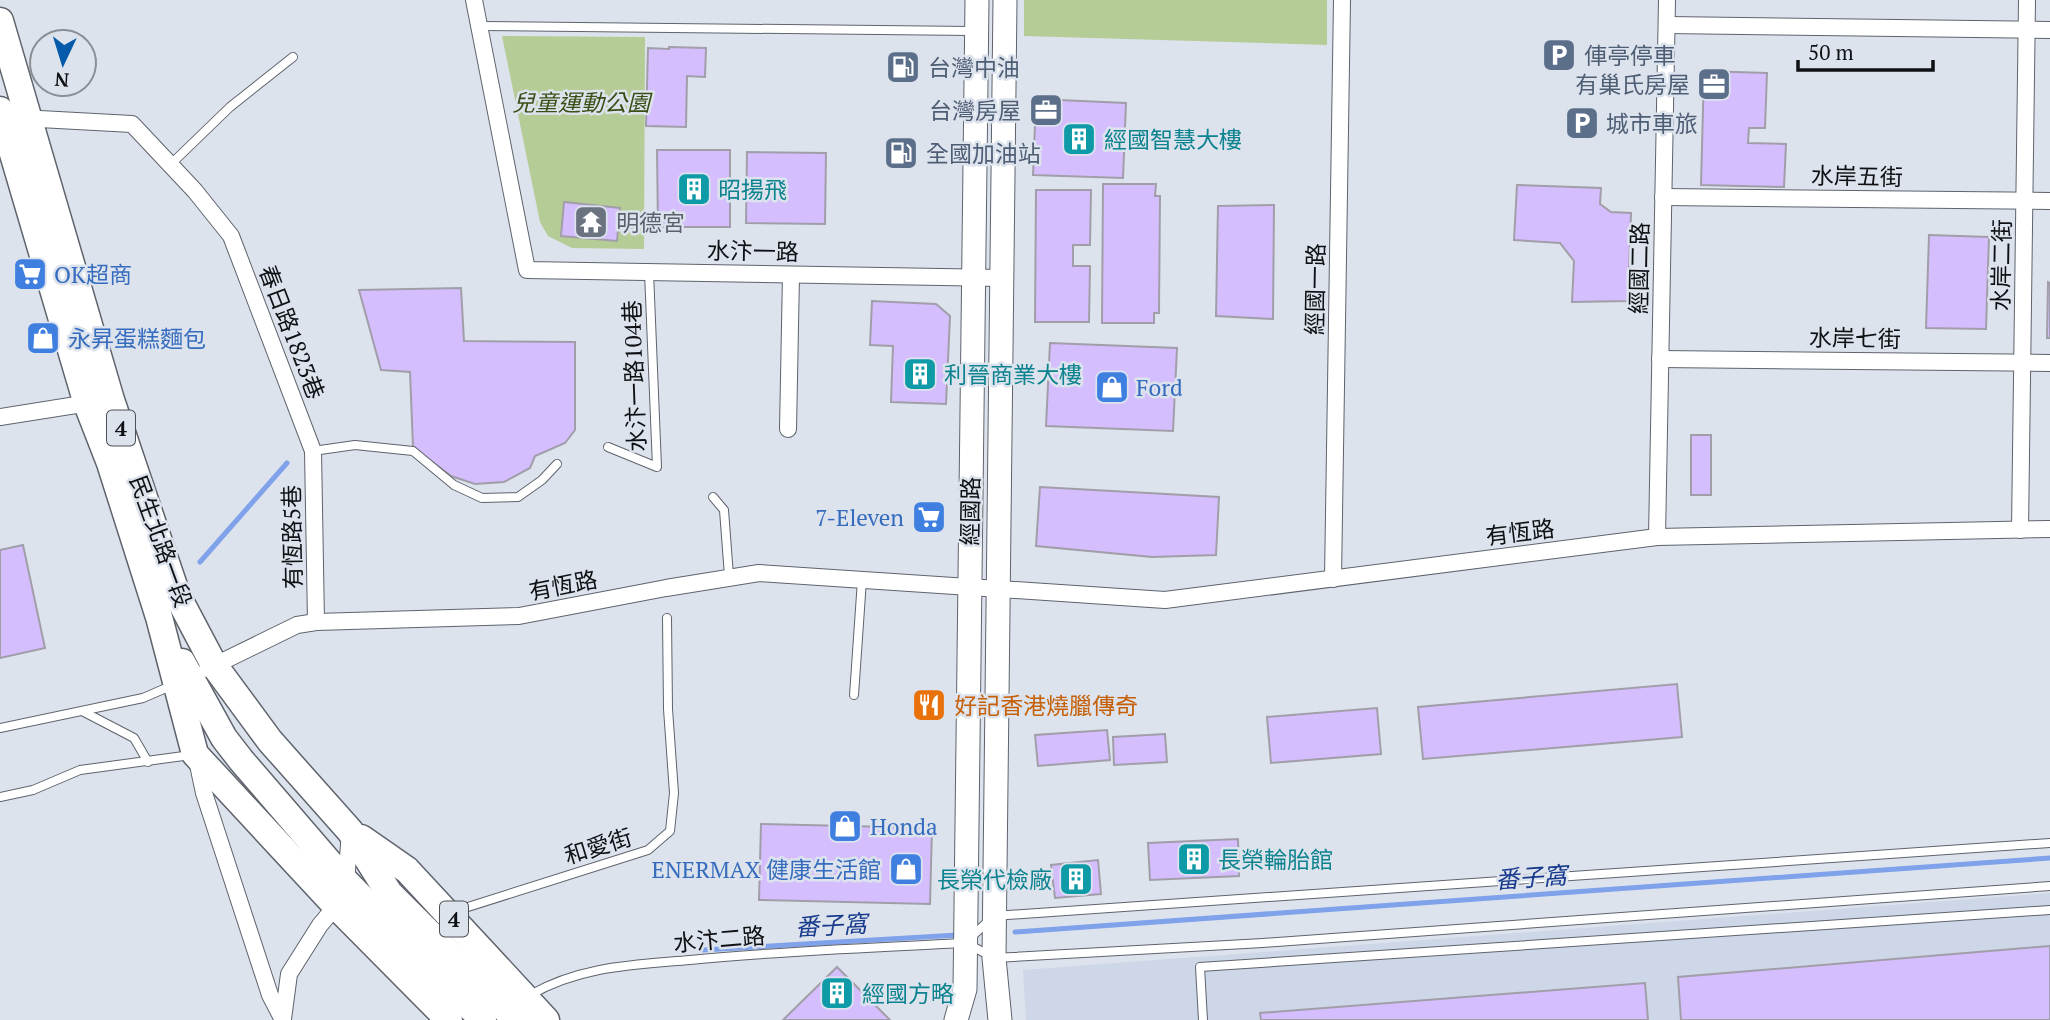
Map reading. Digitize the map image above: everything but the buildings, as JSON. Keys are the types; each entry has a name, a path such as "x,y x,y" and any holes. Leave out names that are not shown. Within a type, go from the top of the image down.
{"main road":[{"name":"4","path":"0,21 13,120"},
{"name":"民生北路一段","path":"13,120 99,402 177,595 214,665 255,721 350,831"},
{"name":"民生北路一段","path":"99,402 110,464 182,680"},
{"name":"4","path":"182,680 341,894 449,1020"},
{"name":"4","path":"182,680 195,754 341,894 382,902 520,1009 546,1020"},
{"path":"195,754 255,721"},
{"name":"4","path":"350,831 407,870 448,913 520,1009"},
{"name":"4","path":"350,831 382,902 483,1020"}],"street":[{"name":"水汴一路","path":"474,0 527,271 1001,278"},
{"name":"經國路","path":"956,1020 965,989 977,0"},
{"name":"經國路","path":"1000,1020 993,958 1005,0"},
{"name":"經國一路","path":"1333,579 1342,0"},
{"name":"經國二路","path":"1657,537 1667,0"},
{"name":"水岸二街","path":"2020,530 2027,0"},
{"path":"1667,25 2050,30"},
{"name":"春日路1823巷","path":"13,120 132,124 195,191 230,236 313,451"},
{"name":"水岸五街","path":"1663,197 2050,201"},
{"path":"788,429 791,275"},
{"name":"水岸七街","path":"1660,359 2050,363"},
{"path":"0,417 99,402"},
{"name":"有恆路5巷","path":"313,451 316,622"},
{"name":"有恆路","path":"182,680 297,625 316,622 519,616 729,576 759,573 1165,600 1657,537 2050,529"},
{"path":"195,754 204,793 270,995 283,1019"},
{"path":"283,1019 289,974 341,894 350,831"}],"lane":[{"path":"479,26 977,31"},
{"path":"170,165 230,107 293,57"},
{"name":"水汴一路104巷","path":"608,447 657,467 649,272"},
{"path":"313,451 355,445 413,451 454,485 482,498 518,497 542,480 557,464"},
{"path":"713,497 724,510 729,576"},
{"path":"854,695 862,580"},
{"name":"和愛街","path":"448,913 648,850 670,831 674,793 668,709 667,618"},
{"path":"0,729 143,698 182,680"},
{"path":"84,712 134,738 148,762"},
{"path":"0,797 33,790 79,770 195,754"},
{"path":"2050,843 994,916 965,943 993,958 1276,943 2050,886"},
{"path":"1203,1020 1200,967 2050,910"},
{"name":"水汴二路","path":"520,1009 554,981 606,968 725,956 965,943"}],"shaded area":[{"path":"2050,893 2050,1020 1026,1020 1023,970"}],"green space":[{"path":"1024,0 1327,0 1327,45 1024,36"},
{"name":"兒童運動公園","path":"502,36 645,37 644,249 572,248 548,236 540,222"}],"waterway":[{"path":"200,562 287,463"},
{"name":"番子窩","path":"1015,932 2050,858"},
{"name":"番子窩","path":"703,950 958,935"}],"place":[{"name":"俥亭停車","path":"1559,55"},
{"name":"台灣中油","path":"903,67"},
{"name":"有巢氏房屋","path":"1714,84"},
{"name":"台灣房屋","path":"1046,110"},
{"name":"城市車旅","path":"1582,123"},
{"name":"經國智慧大樓","path":"1079,139"},
{"name":"全國加油站","path":"901,153"},
{"name":"昭揚飛","path":"694,189"},
{"name":"明德宮","path":"591,222"},
{"name":"OK超商","path":"30,274"},
{"name":"永昇蛋糕麵包","path":"43,338"},
{"name":"利晉商業大樓","path":"920,374"},
{"name":"Ford","path":"1112,387"},
{"name":"7-Eleven","path":"929,517"},
{"name":"好記香港燒臘傳奇","path":"929,705"},
{"name":"Honda","path":"845,826"},
{"name":"長榮輪胎館","path":"1194,859"},
{"name":"ENERMAX 健康生活館","path":"906,869"},
{"name":"長榮代檢廠","path":"1076,879"},
{"name":"經國方略","path":"837,993"}]}
